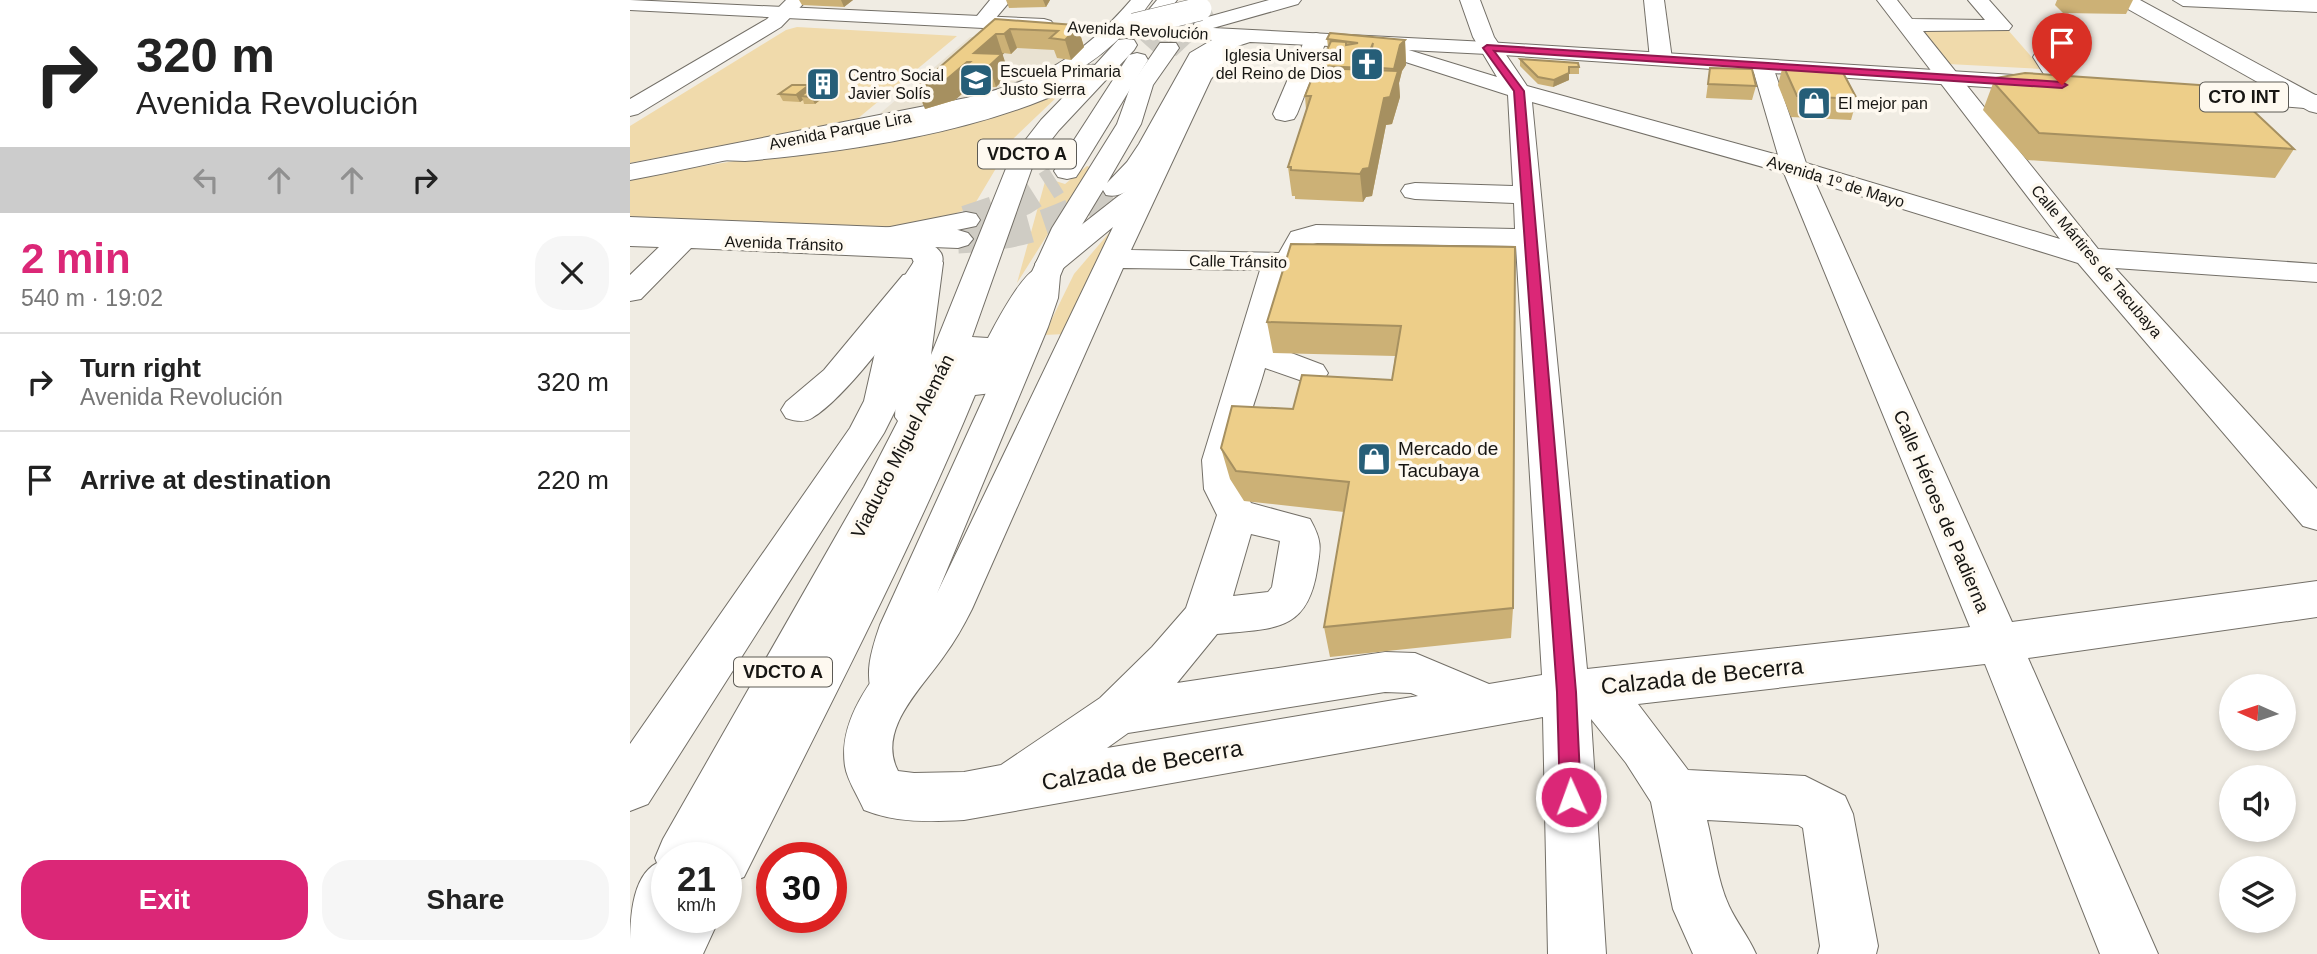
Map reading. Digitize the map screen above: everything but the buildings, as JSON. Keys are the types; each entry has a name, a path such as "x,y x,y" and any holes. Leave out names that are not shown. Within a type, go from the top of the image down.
{"main road":[{"path":"982,22 1001,0"},
{"path":"1061,175 1098,139 1173,26 1236,0"},
{"path":"1173,26 1269,0"},
{"path":"1173,26 1291,0"},
{"path":"1470,0 1477,29 1487,48 1519,91 1527,195 1522,257 1581,690 1577,954"},
{"path":"1654,0 1661,59"},
{"name":"Calle Mártires de Tacubaya","path":"1887,0 1951,78 2089,257 2317,515"},
{"path":"1908,25 2002,26 1978,0"},
{"path":"2126,0 2281,90 2314,103"},
{"path":"2183,0 2279,2 2317,6"},
{"name":"Avenida Revolución","path":"630,4 792,6 1060,26"},
{"path":"630,109 774,23 792,6"},
{"path":"891,687 921,653 942,622 1149,183 1208,67 1173,26"},
{"path":"1116,189 1137,167 1194,64 1210,49 1173,26"},
{"path":"891,687 893,655 902,625 1032,327 1048,270 1066,228 1129,124 1173,26"},
{"name":"Avenida Revolución","path":"1088,28 1173,26 1316,39 2088,87"},
{"name":"Avenida Parque Lira","path":"630,172 727,155 784,140 959,106 1016,91 1082,60 1173,26"},
{"name":"Viaducto Miguel Alemán","path":"691,842 912,462 991,316 1039,170 1067,129 1173,26"},
{"path":"1285,114 1316,39"},
{"name":"Avenida 1º de Mayo","path":"1363,41 1519,91 1795,168 2089,257 2317,273"},
{"path":"2062,85 2044,57 2071,55"},
{"name":"Calle Héroes de Padierna","path":"1763,66 1795,168 2129,954"},
{"name":"CTO INT","path":"2167,92 2314,103"},
{"path":"912,462 973,397 1020,309 1048,270 1149,183"},
{"path":"1415,191 1527,195"},
{"path":"630,226 885,236 941,251"},
{"path":"1205,617 1268,610 1283,605 1292,593 1301,541 1296,530 1237,515 1222,489 1219,473 1283,262 1301,238 1316,234 1522,257"},
{"name":"Avenida Tránsito","path":"630,237 919,248 928,255 941,251"},
{"path":"630,292 685,239"},
{"path":"912,462 913,381 941,251"},
{"path":"799,410 836,378 941,251"},
{"name":"Viaducto Miguel Alemán","path":"630,787 866,433 882,401 902,304 941,251"},
{"name":"Calle Tránsito","path":"1113,259 1329,262"},
{"path":"1283,262 1266,343 1267,352 1274,359 1311,373"},
{"name":"Viaducto Miguel Alemán","path":"733,842 849,621 912,462"},
{"path":"1009,788 1117,713 1168,661 1205,617 1237,515"},
{"name":"Calzada de Becerra","path":"891,687 870,732 868,766 882,793 914,798 951,797 1581,690 1999,643 2317,599"},
{"path":"1117,713 1385,672 1415,673 1486,705"},
{"path":"1581,690 1643,747 1675,794 1701,909 1717,943 1727,954"},
{"path":"1675,794 1805,801 1827,814 1849,946 1847,954"},
{"path":"630,949 651,913"},
{"path":"672,954 683,933"}],"shaded area":[{"path":"797,27 957,36 856,120 630,163 630,126 786,30"},
{"path":"1918,29 2008,30 2042,69 1948,64"},
{"name":"Escuela Primaria Justo Sierra","path":"970,37 1074,42 1084,47 1039,77 969,100 877,116"},
{"path":"1060,94 1014,138 973,207 937,220 890,229 630,219 630,178 927,130"},
{"path":"1087,166 1090,167 1017,283 1046,178 1065,184"},
{"path":"1115,226 1066,334 1044,335 1074,274"}],"tunnel":[{"path":"1147,46 1181,8"},
{"path":"1168,48 1190,27 1220,13"},
{"path":"966,220 1023,201 1056,180"},
{"path":"958,239 1001,235 1059,219 1116,189"}],"place":[{"name":"Iglesia Universal del Reino de Dios","path":"1367,64"},
{"name":"Escuela Primaria Justo Sierra","path":"976,80"},
{"name":"Centro Social Javier Solís","path":"823,84"},
{"name":"El mejor pan","path":"1814,103"},
{"name":"Mercado de Tacubaya","path":"1374,459"}],"route":[{"path":"1571,797 1566,692 1519,91 1487,48 2062,85"}]}
